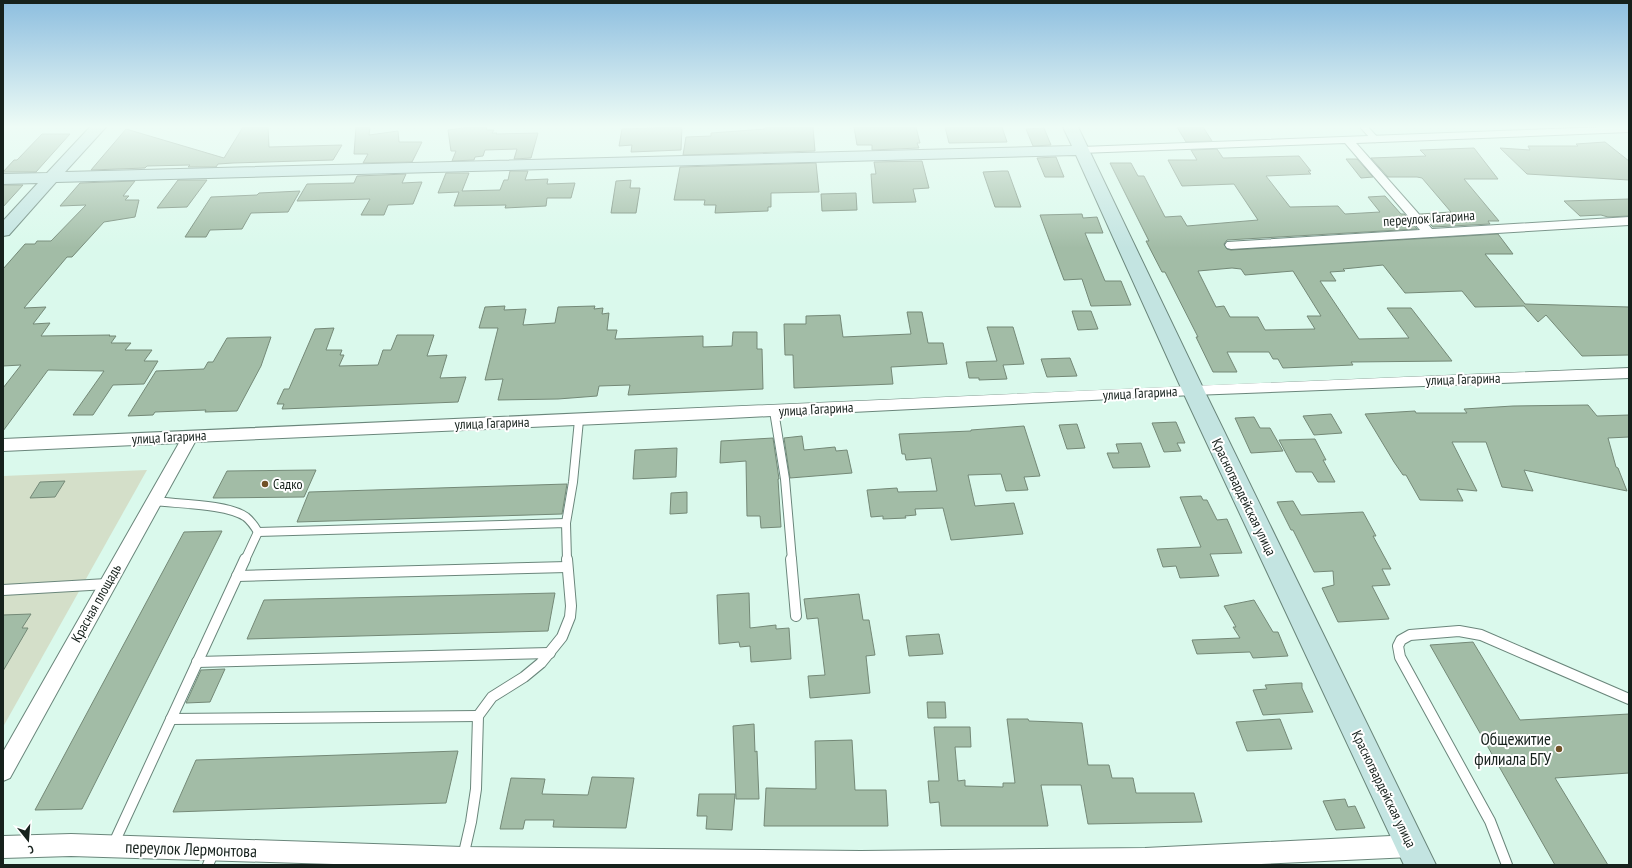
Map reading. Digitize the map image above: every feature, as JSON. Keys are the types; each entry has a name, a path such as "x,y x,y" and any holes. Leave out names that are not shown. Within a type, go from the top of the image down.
{"street":[{"path":"3,231 62,168"},
{"path":"3,179 438,168"},
{"name":"Красногвардейская улица","path":"1089,168 1193,390 1416,855"},
{"path":"1372,168 1429,233"},
{"name":"переулок Гагарина","path":"1231,245 1629,221"},
{"name":"улица Гагарина","path":"3,445 774,411 1193,390 1629,372"},
{"name":"Красная площадь","path":"3,771 191,436"},
{"name":"переулок Лермонтова","path":"3,846 112,846 212,857 853,862 1416,855"}],"lane":[{"path":"774,411 785,479 796,616"},
{"path":"463,858 476,789 478,716 490,698 524,677 550,653 560,640 570,618 571,598 567,567 566,524 573,482 579,420"},
{"path":"154,501 226,510 238,513 247,517 258,532"},
{"path":"258,532 566,524"},
{"path":"112,846 258,532"},
{"path":"237,576 567,567"},
{"path":"3,590 107,584"},
{"path":"1507,865 1490,822 1400,656 1398,646 1401,640 1410,635 1459,631 1481,635 1629,699"},
{"path":"197,662 550,653"},
{"path":"171,719 478,716"}],"green space":[{"path":"147,470 3,727 3,476"}],"building":[{"path":"7,168 40,168 36,172 3,172"},
{"path":"93,168 145,168 145,168 91,170"},
{"path":"680,168 816,168 819,192 771,193 771,207 768,207 768,211 715,213 716,205 704,205 705,200 674,200"},
{"path":"875,168 924,168 929,188 913,189 916,202 873,203 871,174 876,174"},
{"path":"1041,168 1060,168 1064,177 1045,177"},
{"path":"1112,168 1133,168 1138,176 1144,176 1165,217 1181,216 1187,226 1258,220 1234,184 1182,186 1172,168 1308,168 1311,171 1308,171 1311,174 1266,176 1290,207 1338,206 1345,214 1380,212 1368,197 1385,196 1417,229 1227,240 1224,244 1227,249 1231,250 1498,234 1513,254 1485,254 1525,304 1629,307 1629,355 1582,356 1546,315 1538,322 1524,306 1475,307 1462,291 1405,293 1383,265 1343,269 1345,271 1330,272 1336,281 1320,281 1359,339 1409,338 1387,308 1411,308 1452,361 1351,362 1353,365 1283,368 1278,359 1273,359 1269,352 1227,352 1237,372 1213,372 1196,337 1198,337 1165,272 1162,272 1146,241 1149,241","holes":["1232,268 1241,269 1245,275 1293,271 1321,316 1307,316 1315,329 1265,330 1258,317 1230,317 1224,306 1216,307 1198,271"]},
{"path":"1353,168 1365,168 1373,177 1361,178"},
{"path":"1380,168 1489,168 1498,179 1464,179 1499,221 1488,221 1490,224 1433,227 1420,214 1451,212 1422,178 1388,177"},
{"path":"1520,168 1629,168 1629,180 1527,174"},
{"path":"510,171 528,171 525,180 548,179 547,184 575,183 571,198 547,198 546,206 505,208 506,205 454,206 459,192 438,193 446,173 469,173 462,191 500,190 504,180 508,180"},
{"path":"1008,171 1021,207 995,207 983,172"},
{"path":"406,174 402,183 422,182 413,204 388,205 384,215 361,215 370,199 297,201 307,184 354,183 357,176"},
{"path":"178,180 207,180 187,207 157,208"},
{"path":"631,180 630,188 640,188 636,213 611,213 616,181"},
{"path":"135,181 123,196 129,196 125,200 139,200 135,217 104,222 72,257 67,257 24,308 46,307 33,324 50,323 41,336 116,336 111,343 131,343 125,350 152,350 144,361 158,361 144,384 113,385 93,415 73,415 104,371 48,370 3,431 3,388 21,365 3,366 3,269 25,244 35,244 37,241 51,241 86,205 60,206 80,183"},
{"path":"3,185 23,185 3,207"},
{"path":"300,191 288,212 251,213 242,229 210,230 206,237 185,237 211,197"},
{"path":"856,193 857,210 822,211 821,194"},
{"path":"1629,199 1629,216 1608,217 1601,215 1580,216 1564,201"},
{"path":"1082,214 1083,218 1097,217 1103,233 1085,233 1105,281 1121,281 1131,305 1091,306 1082,279 1064,280 1040,215"},
{"path":"505,306 504,310 526,309 523,325 555,323 558,307 595,306 594,309 603,308 602,314 609,313 607,330 617,330 615,339 703,336 703,347 732,346 733,332 757,332 757,349 762,349 763,389 628,395 630,385 599,386 597,396 558,399 498,400 503,379 485,380 498,328 479,328 485,307"},
{"path":"1072,311 1091,311 1098,329 1078,330"},
{"path":"907,312 922,312 928,343 943,343 947,364 891,367 893,384 794,388 793,355 785,355 784,324 806,324 806,316 840,315 843,337 911,334"},
{"path":"987,327 1013,327 1024,364 1003,365 1007,379 979,380 979,378 969,378 966,362 997,361"},
{"path":"334,328 326,350 342,350 340,355 344,355 339,366 378,365 383,350 391,350 397,335 434,335 427,356 447,355 440,378 466,377 458,402 282,409 284,404 277,404 284,389 289,389 315,329"},
{"path":"271,337 261,366 237,411 205,412 206,410 155,412 153,415 128,416 156,371 204,369 208,362 213,362 227,338"},
{"path":"1070,358 1077,376 1047,377 1041,359"},
{"path":"1588,405 1597,416 1629,415 1629,437 1608,438 1616,467 1618,468 1627,491 1524,470 1533,491 1502,487 1486,442 1452,442 1477,491 1457,489 1463,501 1420,500 1406,475 1403,475 1394,462 1365,414 1415,411 1416,413 1467,413 1464,409 1513,406"},
{"path":"1331,414 1342,433 1314,435 1303,416"},
{"path":"1254,417 1260,428 1270,428 1283,451 1251,453 1235,418"},
{"path":"1176,422 1185,443 1177,443 1181,451 1164,452 1152,423"},
{"path":"1077,424 1085,448 1067,449 1059,425"},
{"path":"1024,426 1040,476 1024,477 1028,490 1006,491 1001,474 968,475 975,506 1014,503 1023,534 951,540 943,508 915,509 916,515 905,516 906,518 883,519 883,516 871,517 867,490 897,488 898,492 937,491 931,458 906,460 905,454 902,454 899,434 971,431"},
{"path":"802,436 804,450 835,447 836,451 847,450 852,473 790,478 784,438"},
{"path":"773,438 779,479 781,527 761,528 760,516 747,516 746,461 720,463 721,441"},
{"path":"1315,439 1326,460 1323,460 1335,482 1318,482 1312,472 1296,472 1279,440"},
{"path":"1141,443 1150,467 1113,468 1107,453 1119,453 1116,444"},
{"path":"677,448 676,477 633,479 635,450"},
{"name":"Садко","path":"316,470 304,497 213,498 227,471"},
{"path":"65,481 55,497 30,498 40,482"},
{"path":"567,484 562,514 297,522 309,492"},
{"path":"687,492 687,513 670,514 671,493"},
{"path":"1201,496 1203,500 1207,500 1217,520 1227,519 1242,553 1210,554 1219,576 1180,578 1176,566 1163,567 1157,549 1201,547 1180,497"},
{"path":"1293,501 1301,515 1363,512 1376,536 1373,536 1391,569 1382,569 1390,585 1372,586 1389,619 1338,622 1322,588 1334,585 1333,571 1314,572 1277,502"},
{"path":"222,531 82,809 35,810 184,532"},
{"path":"555,593 548,631 247,639 264,600"},
{"path":"749,593 750,628 776,625 776,629 789,628 791,659 751,662 750,646 740,647 739,642 719,644 717,595"},
{"path":"859,594 863,620 869,620 875,655 866,656 870,693 810,698 808,676 825,675 818,618 807,619 804,599"},
{"path":"1254,600 1273,632 1278,632 1288,656 1253,658 1250,652 1197,654 1192,640 1240,638 1233,627 1236,627 1224,606"},
{"path":"31,614 22,628 28,628 3,671 3,615"},
{"path":"939,634 943,654 909,656 906,636"},
{"name":"Общежитие филиала БГУ","path":"1473,642 1520,720 1629,714 1629,773 1555,778 1608,865 1555,865 1430,645"},
{"path":"225,669 210,702 186,703 201,670"},
{"path":"1302,683 1302,688 1313,712 1263,715 1253,690 1267,689 1265,685"},
{"path":"927,702 945,702 946,718 928,718"},
{"path":"1007,719 1082,723 1088,765 1109,765 1112,778 1133,778 1136,793 1194,793 1202,822 1088,824 1081,785 1041,785 1048,826 941,826 939,802 930,803 928,781 939,781 934,727 970,727 971,747 955,747 958,781 965,780 965,786 1003,787 1003,783 1015,783"},
{"path":"1280,719 1292,749 1247,751 1236,722"},
{"path":"754,724 759,799 736,799 733,726"},
{"path":"852,740 855,790 886,790 888,826 764,826 766,788 816,789 815,741"},
{"path":"458,751 446,803 173,812 196,760"},
{"path":"592,777 634,778 626,828 553,827 554,820 525,820 523,829 500,829 511,778 545,779 542,794 588,795"},
{"path":"699,794 735,794 732,830 706,829 707,816 697,816"},
{"path":"1345,799 1348,807 1355,806 1365,828 1336,830 1323,801"}],"place":[{"name":"Садко","path":"265,484"},
{"name":"Общежитие филиала БГУ","path":"1559,749"}]}
